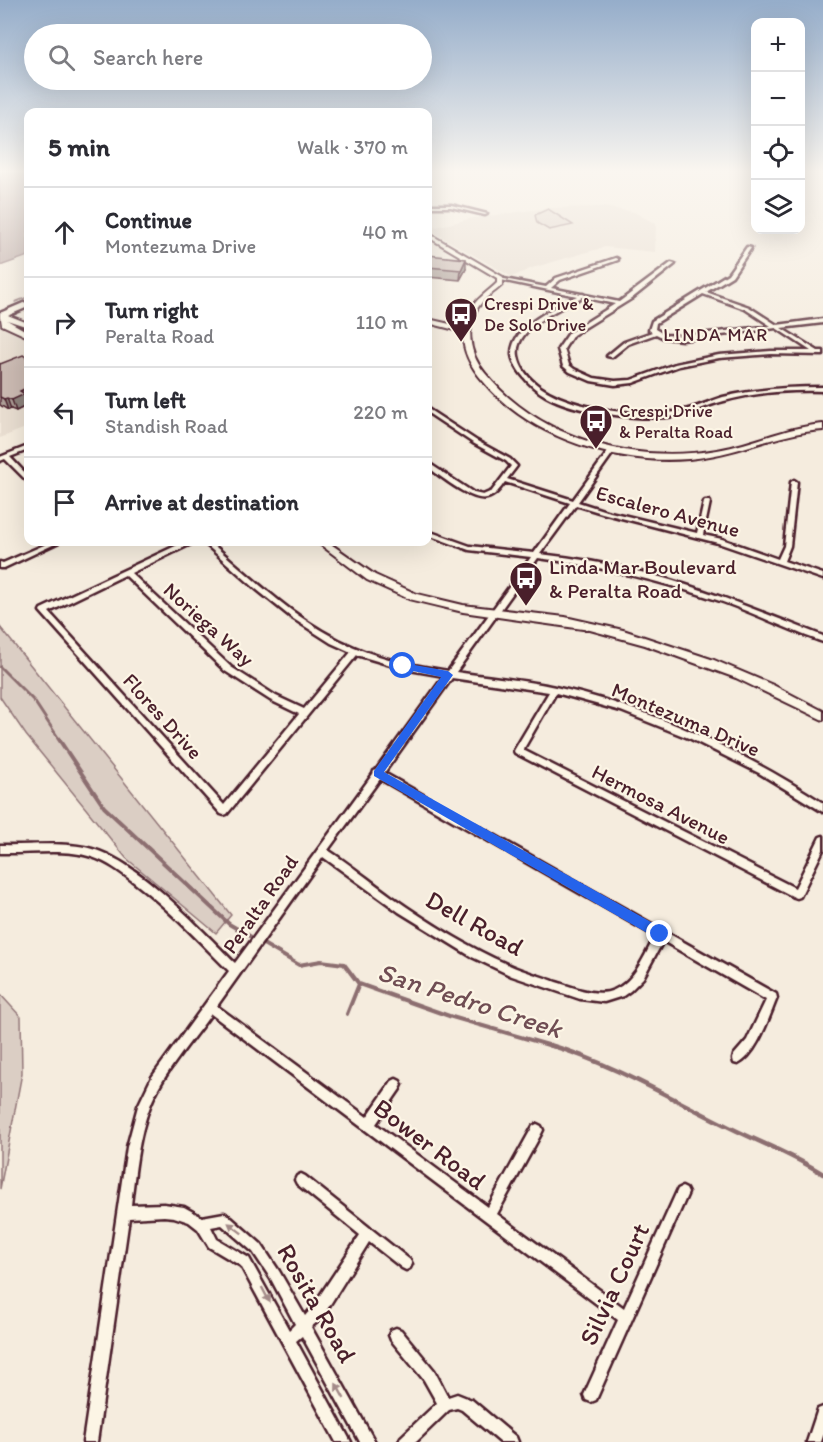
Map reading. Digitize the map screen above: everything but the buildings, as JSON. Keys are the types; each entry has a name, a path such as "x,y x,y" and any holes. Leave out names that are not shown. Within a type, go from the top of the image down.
{"highway":[{"path":"1,315 24,306"}],"street":[{"path":"432,237 496,273 501,279 620,304"},
{"path":"655,333 651,327 654,322 734,272 749,248"},
{"path":"547,289 558,279 616,259"},
{"path":"673,264 620,304 576,330 564,341 562,357 571,370 597,381 622,382 671,367 716,357 763,353 821,354"},
{"path":"501,279 500,285 476,304 466,330 472,359 500,398 555,430 612,450 651,456 704,454 738,447 780,433 823,427"},
{"path":"702,292 747,308 821,354"},
{"path":"583,295 531,325 516,345 516,358 523,372 535,386 555,398 583,406 663,415 688,411 755,392 823,389"},
{"path":"1,315 15,317 24,323"},
{"path":"1,315 4,322 24,333"},
{"path":"610,356 626,343 655,333 676,338 777,327 797,322 823,321"},
{"path":"432,322 466,330"},
{"path":"432,413 512,463 512,470 490,495 477,496 432,468"},
{"path":"24,450 3,458 24,476"},
{"name":"Peralta Road","path":"90,1442 133,1146 144,1106 172,1056 262,936 377,773 612,450"},
{"name":"Escalero Avenue","path":"504,480 604,512 700,535 823,577"},
{"path":"780,561 787,546 794,482"},
{"path":"700,535 707,502"},
{"path":"432,534 469,548 537,555 608,567 668,582 724,600 823,639"},
{"path":"0,564 2,566 47,546"},
{"name":"Flores Drive","path":"181,546 44,611 225,811 356,651"},
{"name":"Montezuma Drive","path":"211,546 296,618 316,632 356,651 403,666 448,675 554,690 610,704 670,728 766,772 823,808"},
{"path":"327,546 364,573 389,587 443,605 567,621 648,642 709,664 823,716"},
{"name":"Noriega Way","path":"126,572 228,669 273,698 305,713"},
{"name":"Hermosa Avenue","path":"554,690 518,751 797,894 823,840"},
{"path":"377,773 772,998 751,1044 738,1059"},
{"path":"0,849 81,852 108,860 133,875 236,971"},
{"name":"Dell Road","path":"322,851 350,868 388,898 489,961 508,970 580,994 600,998 617,994 631,984 642,971 660,934"},
{"name":"Bower Road","path":"210,1007 624,1316"},
{"path":"368,1126 396,1084"},
{"path":"489,1216 537,1130"},
{"path":"301,1180 406,1264"},
{"name":"Silvia Court","path":"591,1395 624,1316 682,1193"},
{"name":"Rosita Road","path":"123,1212 153,1210 173,1212 200,1223 224,1220 258,1248 368,1442"},
{"name":"Rosita Road","path":"200,1223 213,1243 233,1252 245,1262 344,1442"},
{"path":"289,1339 316,1314 368,1233"},
{"path":"396,1335 429,1375 445,1405"},
{"path":"405,1442 445,1405 457,1401 467,1405 511,1442"},
{"path":"813,1442 823,1413"}],"shaded area":[{"path":"0,237 24,237 24,257 0,266"},
{"path":"443,237 656,237 655,252 605,247 532,268 512,277"},
{"path":"0,324 24,334 24,429 0,438"},
{"path":"0,627 231,915 216,933 126,858 26,735 0,697"},
{"path":"0,994 21,1017 22,1073 0,1189"}],"waterway":[{"path":"15,302 24,299"},
{"name":"San Pedro Creek","path":"0,667 34,701 59,739"},
{"name":"San Pedro Creek","path":"58,738 104,807 229,924 253,938"},
{"path":"243,951 253,938"},
{"name":"San Pedro Creek","path":"253,938 299,965 321,961 344,964 359,984"},
{"path":"347,1014 359,984"},
{"name":"San Pedro Creek","path":"359,984 452,1017 555,1047"},
{"name":"San Pedro Creek","path":"550,1045 573,1052 639,1081 823,1174"}],"place":[{"name":"Crespi Drive & De Solo Drive","path":"461,343"},
{"name":"Crespi Drive & Peralta Road","path":"596,450"},
{"name":"Linda Mar Boulevard & Peralta Road","path":"526,607"}],"district":[{"name":"LINDA MAR","path":"716,335"}],"route":[{"path":"403,666 448,675 377,773 660,934"}]}
